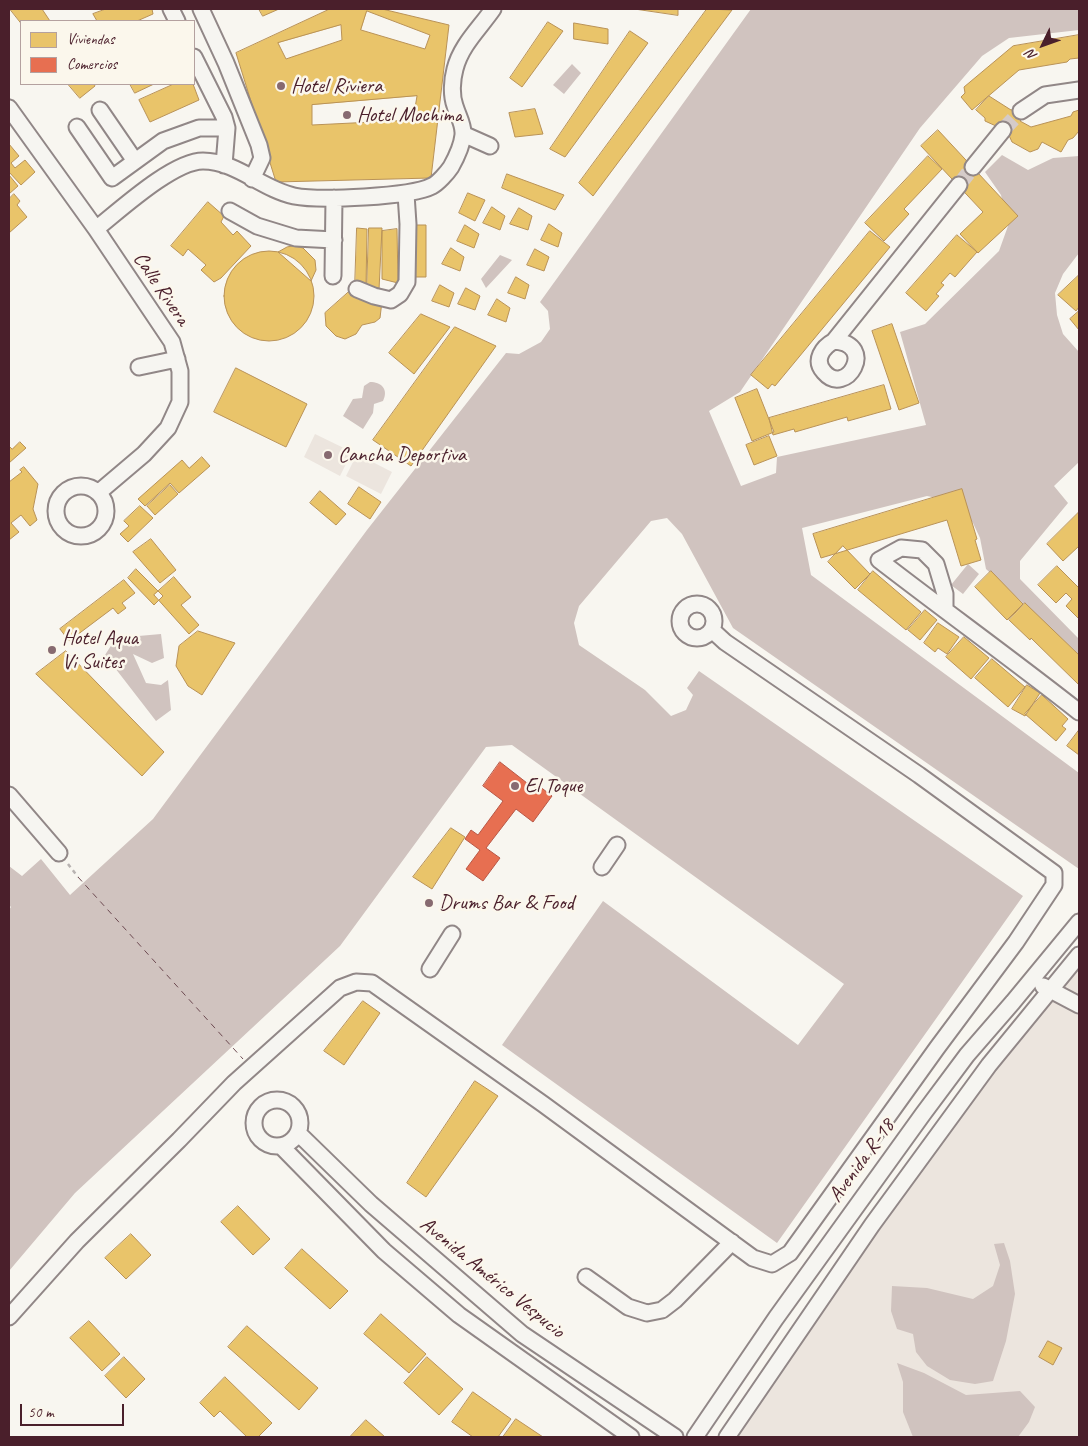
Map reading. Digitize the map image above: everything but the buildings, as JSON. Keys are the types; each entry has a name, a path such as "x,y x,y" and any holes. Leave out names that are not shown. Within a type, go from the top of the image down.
{"street":[{"path":"201,9 226,63 259,145 262,158 252,179"},
{"path":"96,229 165,175 182,166 202,161 224,165 272,188 294,196 334,198 406,194 434,185 450,168 461,144 463,134 462,124 454,104 452,86 455,68 471,36 483,24 492,9"},
{"path":"195,59 224,117 227,128 224,165"},
{"path":"1021,111 1045,94 1079,90"},
{"name":"Calle Rivera","path":"9,108 96,229 172,342 180,371 180,402 168,428 144,454 98,493"},
{"path":"100,110 136,161"},
{"path":"77,128 112,178 163,141 198,128 227,128"},
{"path":"974,166 1003,130"},
{"path":"463,134 490,146"},
{"path":"834,342 958,185"},
{"path":"357,289 391,300 405,288 408,274 406,194"},
{"path":"333,276 334,198"},
{"path":"230,211 257,226 296,238 334,240"},
{"path":"139,367 177,359"},
{"path":"76,487 91,488 98,493 106,508 106,517 96,532 79,543 59,525 56,517 58,501 62,494 76,487"},
{"path":"945,610 945,594 936,564 922,550 902,548 879,560 1079,712"},
{"path":"9,1317 77,1241 179,1140 234,1082 267,1055 340,988 356,982 372,983 397,1000 753,1258 772,1264 790,1253 937,1048 1016,942 1054,885 1054,873 919,775 725,642 712,630"},
{"path":"9,795 59,853"},
{"path":"602,867 617,845"},
{"name":"Avenida R-18","path":"695,1437 776,1318 917,1121 967,1055 1079,922"},
{"path":"430,969 452,934"},
{"path":"727,1437 872,1224 989,1065 1079,955"},
{"path":"1031,980 1079,1006"},
{"path":"278,1099 286,1101 297,1111 300,1118 298,1133 294,1139 281,1146 273,1146 266,1143 256,1132 255,1116 263,1104 278,1099"},
{"name":"Avenida Américo Vespucio","path":"298,1133 371,1204 522,1334 675,1437"},
{"name":"Avenida Américo Vespucio","path":"281,1146 384,1252 459,1315 631,1437"},
{"path":"586,1277 628,1307 647,1313 662,1310 676,1300 732,1242"}],"path":[{"path":"59,853 78,877"}],"shaded area":[{"path":"751,9 1079,9 1079,30 1009,38 982,56 920,128 740,392 709,411 741,486 776,473 777,457 926,425 900,332 925,324 999,251 1008,226 1001,195 985,172 1002,155 1028,170 1053,158 1079,156 1079,253 1063,274 1055,293 1057,315 1063,334 1079,352 1079,462 1054,486 1068,503 1020,561 1020,579 1079,639 1079,655 986,569 980,538 973,523 951,501 927,496 802,528 811,575 1079,773 1079,869 733,628 682,534 667,518 651,521 579,606 574,623 579,645 645,690 671,716 686,710 693,695 687,688 699,671 1023,896 777,1243 502,1045 603,901 798,1045 844,984 512,745 486,747 340,946 75,1193 9,1271 9,910 11,907 9,905 9,866 22,876 41,859 70,895 153,819 367,530 506,353 519,354 541,342 550,329 548,311 540,302"},
{"path":"572,64 581,73 564,94 553,85"},
{"path":"500,255 512,260 486,288 481,279"},
{"path":"370,382 378,383 383,387 385,397 383,401 374,404 373,413 363,429 343,416 353,399 362,398 364,386"},
{"name":"Cancha Deportiva","path":"315,434 352,452 340,476 304,457"},
{"name":"Cancha Deportiva","path":"357,454 392,472 381,494 346,476"},
{"path":"968,564 979,574 963,594 951,585"},
{"path":"161,634 164,658 152,663 133,654 146,683 161,685 168,680 171,710 156,721 105,655 116,638"},
{"path":"1079,955 1079,1437 728,1437 872,1225"},
{"path":"1004,1243 1010,1261 1015,1294 1006,1341 993,1381 975,1384 950,1380 927,1366 916,1352 913,1334 897,1329 891,1311 892,1286 927,1288 973,1299 993,1286 1000,1265 994,1244"},
{"path":"897,1363 924,1373 966,1395 1020,1391 1035,1407 1029,1422 1018,1437 913,1437 903,1412 903,1382"}],"ferry route":[{"path":"78,877 243,1059"}],"tunnel":[{"path":"1003,130 1021,111"},
{"path":"959,185 973,167"}],"place":[{"name":"Hotel Riviera","path":"281,86"},
{"name":"Hotel Mochima","path":"347,115"},
{"name":"Cancha Deportiva","path":"328,455"},
{"name":"Hotel Aqua Vi Suites","path":"52,650"},
{"name":"El Toque","path":"515,786"},
{"name":"Drums Bar & Food","path":"429,903"}]}
